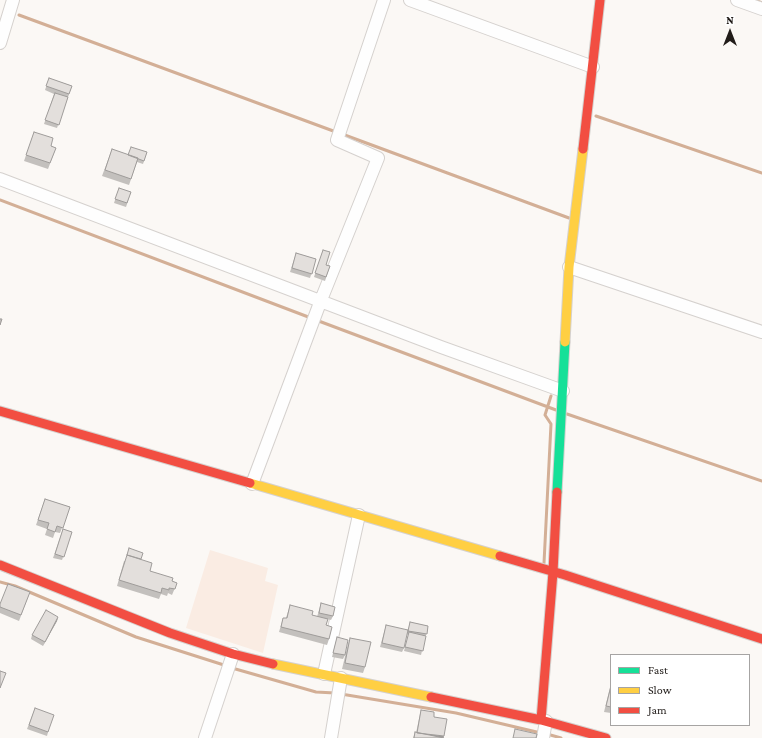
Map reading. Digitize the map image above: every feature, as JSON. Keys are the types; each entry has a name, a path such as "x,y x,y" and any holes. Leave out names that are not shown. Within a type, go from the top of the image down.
{"street":[{"path":"0,43 13,0"},
{"path":"252,484 321,300 378,158 337,140 384,0"},
{"path":"410,0 593,67"},
{"path":"543,727 553,572 569,267 600,0"},
{"path":"736,0 762,9"},
{"path":"0,179 563,392"},
{"path":"569,267 762,332"},
{"path":"0,411 553,572 762,639"},
{"path":"324,674 359,516"},
{"path":"0,565 170,633 230,663 263,662 324,674 339,689 606,738"},
{"path":"205,738 230,663"},
{"path":"331,738 339,689"}],"shaded area":[{"path":"210,550 268,568 265,581 278,585 263,653 186,628"}],"building":[{"path":"49,78 72,86 69,94 46,86"},
{"path":"55,93 68,97 59,125 45,120"},
{"path":"34,132 53,138 51,146 56,148 50,163 26,155"},
{"path":"131,147 147,152 144,161 128,155"},
{"path":"112,149 138,158 131,179 105,170"},
{"path":"119,188 131,192 127,203 115,199"},
{"path":"323,250 330,252 326,265 330,266 326,277 315,273"},
{"path":"296,253 316,259 312,274 292,268"},
{"path":"45,499 70,507 63,528 57,526 55,532 47,529 49,523 38,520"},
{"path":"63,529 72,532 64,557 55,554"},
{"path":"129,548 143,553 141,559 127,555"},
{"path":"127,555 152,563 150,571 173,578 172,581 177,583 175,589 169,588 169,590 162,588 161,593 119,580"},
{"path":"8,584 30,592 21,615 0,607"},
{"path":"321,603 335,607 333,616 319,613"},
{"path":"290,605 313,611 312,615 328,619 326,625 332,627 329,639 281,627 283,618 287,618"},
{"path":"46,610 58,617 45,642 32,635"},
{"path":"410,622 428,626 427,634 408,631"},
{"path":"386,625 408,630 404,648 382,643"},
{"path":"409,632 426,636 423,651 405,647"},
{"path":"337,637 348,640 345,655 333,653"},
{"path":"350,638 371,642 365,667 345,663"},
{"path":"0,671 6,673 0,688"},
{"path":"610,690 610,707 606,706"},
{"path":"35,708 54,715 48,732 29,725"},
{"path":"421,710 434,712 434,717 447,719 444,736 417,733"},
{"path":"515,729 537,734 536,738 513,738"},
{"path":"415,732 444,738 414,738"}],"waterway":[{"path":"755,0 762,3"},
{"path":"19,15 336,132"},
{"path":"596,116 762,173"},
{"path":"342,134 569,218"},
{"path":"0,200 311,318"},
{"path":"316,320 556,410"},
{"path":"544,563 551,424 545,415 551,396"},
{"path":"567,414 762,481"},
{"path":"0,582 15,586 136,637 227,666"},
{"path":"232,668 316,692 335,693"},
{"path":"341,694 456,713 541,733"},
{"path":"547,734 561,738"}],"traffic: fast":[{"path":"557,492 565,342"}],"traffic: slow":[{"path":"565,342 569,267 583,149"},
{"path":"250,483 500,556"},
{"path":"273,664 431,697"}],"traffic: jam":[{"path":"583,149 600,0"},
{"path":"0,411 250,483"},
{"path":"541,720 553,572 557,492"},
{"path":"500,556 565,575 762,639"},
{"path":"0,565 170,633 233,654 273,664"},
{"path":"431,697 541,720 606,738"}]}
